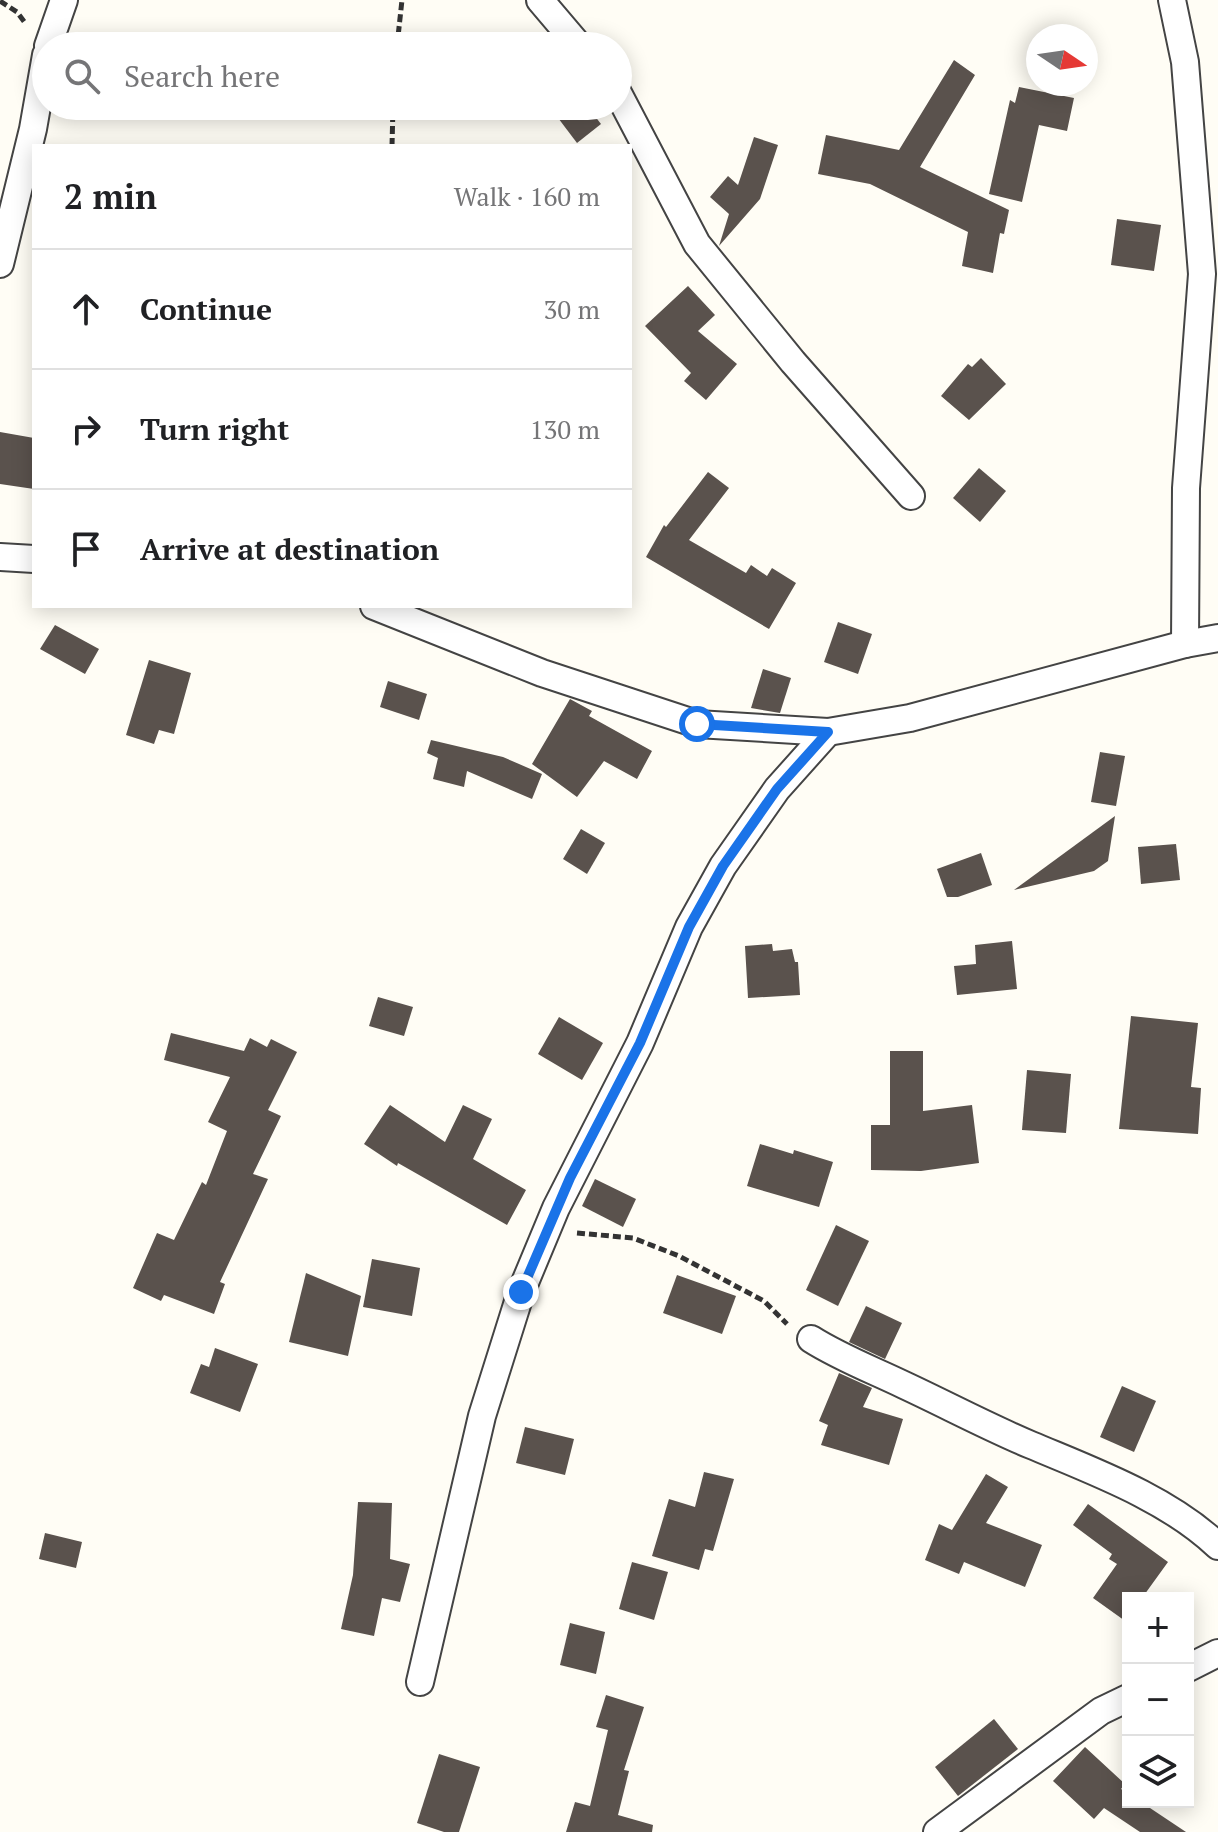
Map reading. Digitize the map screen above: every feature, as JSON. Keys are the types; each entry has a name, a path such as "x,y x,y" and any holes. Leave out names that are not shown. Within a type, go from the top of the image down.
{"street":[{"path":"53,32 64,0"},
{"path":"540,0 567,32"},
{"path":"1172,0 1185,62 1202,274 1186,488 1185,644"},
{"path":"0,264 35,120"},
{"path":"632,120 697,244 793,362 911,496"},
{"path":"0,557 32,559"},
{"path":"379,608 542,673 697,724 828,732 910,718 1185,644 1218,638"},
{"path":"420,1682 482,1416 521,1292 556,1208 640,1043 689,927 723,866 777,789 828,732"},
{"path":"811,1339 836,1355 904,1385 977,1423 1135,1491 1200,1529 1218,1546"},
{"path":"1194,1665 1218,1653"},
{"path":"937,1832 1101,1711 1122,1701"}],"path":[{"path":"399,32 402,0"},
{"path":"392,144 393,120"},
{"path":"556,1208 572,1233 633,1238 679,1256 764,1301 787,1324 811,1339"}],"building":[{"path":"954,60 975,75 920,167 1009,210 1004,234 1000,233 993,273 962,266 968,232 870,184 818,174 826,135 899,150"},
{"path":"1019,87 1026,88 1026,96 1074,98 1067,131 1039,125 1022,202 989,194 1010,100 1015,103"},
{"path":"560,120 598,120 601,124 577,143"},
{"path":"754,137 778,145 760,199 719,246 729,214 710,197 728,176 738,185"},
{"path":"1117,219 1161,225 1154,271 1111,265"},
{"path":"688,286 715,315 698,331 737,364 706,400 684,381 691,373 645,326"},
{"path":"981,358 1006,384 969,420 941,396 968,364 972,367"},
{"path":"0,432 32,438 32,489 0,484"},
{"path":"979,468 1006,491 980,522 953,498"},
{"path":"708,472 729,488 689,540 746,573 751,565 767,576 772,568 796,583 769,629 646,557 664,525 666,527"},
{"path":"838,622 872,634 858,674 824,662"},
{"path":"55,625 99,649 85,674 40,649"},
{"path":"149,660 191,673 174,734 159,730 154,744 126,735"},
{"path":"763,669 791,678 780,713 751,708"},
{"path":"388,681 427,694 419,720 380,707"},
{"path":"570,699 592,711 589,716 652,751 637,779 604,761 577,797 532,764"},
{"path":"431,740 503,757 542,774 532,799 467,771 464,787 433,779 438,758 427,753"},
{"path":"1100,752 1125,756 1116,806 1091,802"},
{"path":"1115,816 1108,861 1094,871 1014,890"},
{"path":"581,829 605,843 587,874 563,859"},
{"path":"1176,844 1180,880 1141,884 1138,847"},
{"path":"981,853 992,885 958,897 947,897 937,869"},
{"path":"1012,941 1017,989 957,995 954,966 976,964 975,945"},
{"path":"772,944 773,951 792,949 795,962 798,962 800,995 748,998 745,946"},
{"path":"378,997 413,1007 404,1036 369,1026"},
{"path":"1131,1016 1198,1023 1191,1087 1201,1088 1198,1134 1119,1129"},
{"path":"559,1017 603,1043 582,1080 538,1054"},
{"path":"171,1033 244,1051 250,1038 267,1047 271,1039 297,1052 268,1110 281,1116 253,1174 268,1179 220,1282 225,1284 214,1314 164,1295 161,1301 133,1288 157,1233 174,1240 202,1182 206,1185 227,1131 208,1122 230,1077 164,1060"},
{"path":"890,1051 923,1051 923,1111 972,1105 979,1163 921,1171 871,1170 871,1125 890,1125"},
{"path":"1027,1070 1071,1074 1066,1133 1022,1130"},
{"path":"390,1105 445,1142 463,1105 492,1119 473,1159 526,1190 507,1225 398,1163 397,1166 364,1144"},
{"path":"760,1144 833,1162 819,1207 747,1186"},
{"path":"595,1179 636,1199 623,1227 582,1206"},
{"path":"836,1225 869,1241 838,1306 806,1290"},
{"path":"372,1259 420,1268 412,1316 363,1307"},
{"path":"306,1273 361,1296 348,1356 289,1342"},
{"path":"677,1275 736,1296 722,1334 663,1313"},
{"path":"866,1306 902,1323 885,1359 849,1342"},
{"path":"215,1348 258,1364 240,1412 190,1393 201,1364 209,1367"},
{"path":"839,1373 872,1388 863,1407 903,1419 889,1465 821,1445 828,1425 819,1421"},
{"path":"1122,1386 1156,1401 1134,1452 1100,1437"},
{"path":"525,1427 574,1439 565,1475 516,1463"},
{"path":"704,1472 734,1479 713,1551 705,1549 699,1570 652,1556 669,1499 695,1507"},
{"path":"986,1474 1008,1487 986,1523 1042,1545 1025,1587 964,1562 959,1574 925,1560 939,1524 952,1530"},
{"path":"358,1502 392,1503 390,1559 410,1564 400,1602 382,1598 374,1636 341,1629 353,1575"},
{"path":"1088,1504 1168,1562 1146,1592 1122,1592 1122,1619 1093,1598 1117,1564 1109,1559 1112,1554 1073,1525"},
{"path":"45,1533 82,1542 76,1568 39,1559"},
{"path":"632,1562 668,1572 654,1620 619,1609"},
{"path":"570,1623 605,1632 596,1674 560,1665"},
{"path":"606,1695 644,1707 624,1770 629,1771 618,1815 653,1825 652,1832 566,1832 575,1802 590,1806 608,1730 596,1727"},
{"path":"994,1719 1018,1749 958,1796 935,1767"},
{"path":"1085,1747 1122,1781 1122,1808 1150,1808 1186,1832 1140,1832 1104,1808 1094,1819 1053,1781"},
{"path":"439,1754 480,1767 459,1832 444,1832 417,1823"}],"route":[{"path":"521,1292 570,1178 640,1043 689,927 723,866 777,789 828,732 697,724"}]}
